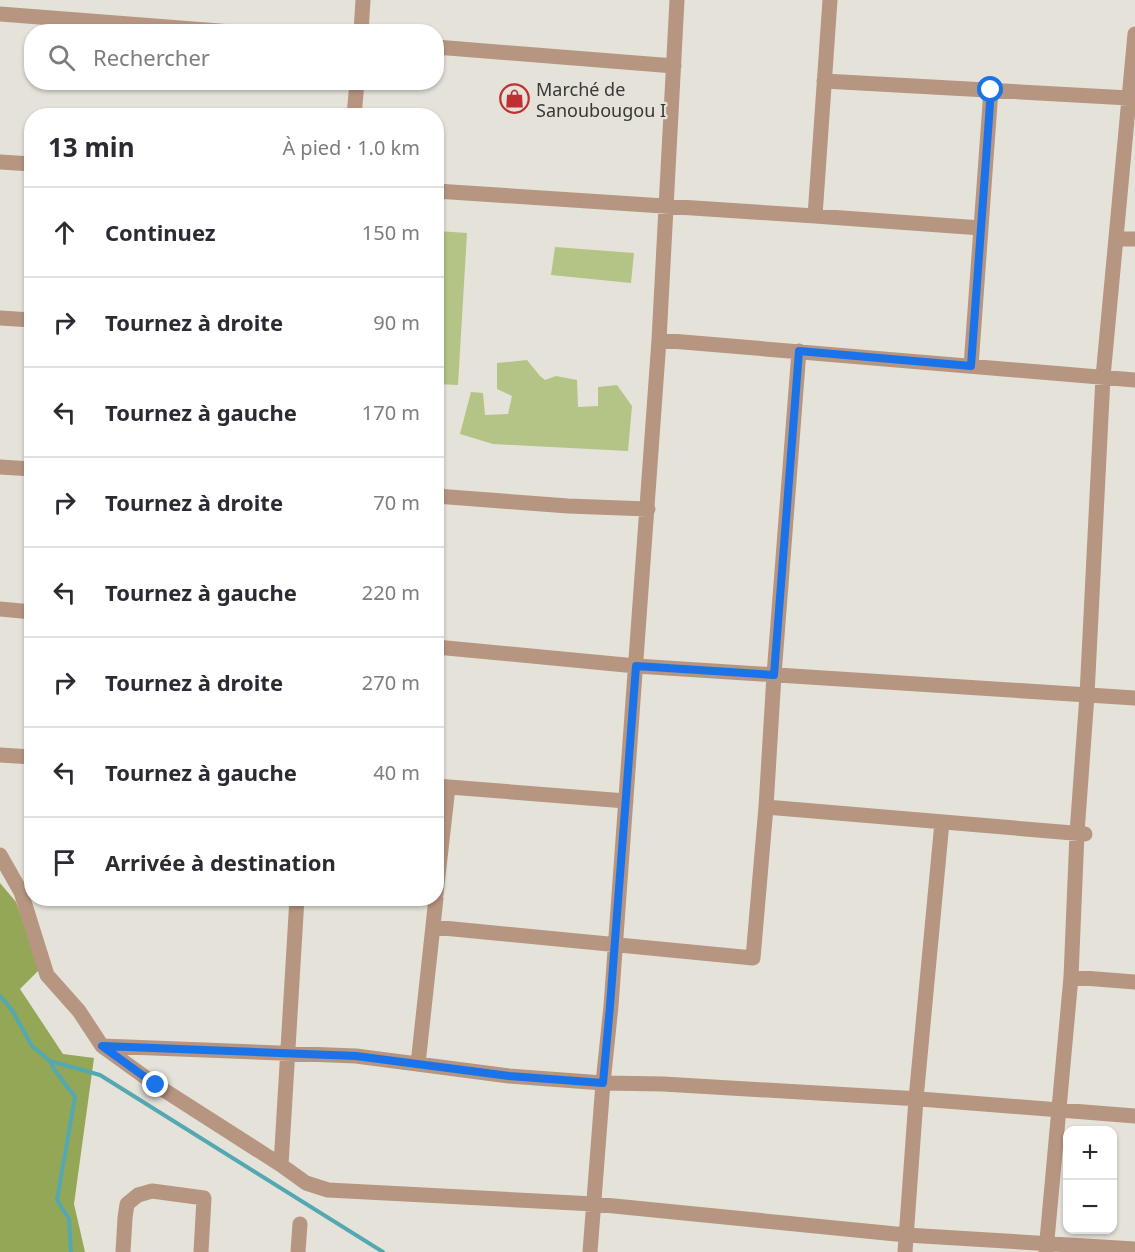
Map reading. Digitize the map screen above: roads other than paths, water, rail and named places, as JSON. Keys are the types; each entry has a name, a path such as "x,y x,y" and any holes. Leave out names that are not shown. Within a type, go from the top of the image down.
{"street":[{"path":"362,24 363,0"},
{"path":"590,1252 648,509 677,0"},
{"path":"815,216 830,0"},
{"path":"0,14 129,24"},
{"path":"1046,1248 1071,977 1081,833 1103,377 1135,34"},
{"path":"444,48 674,66"},
{"path":"824,81 1129,98"},
{"path":"355,108 356,90"},
{"path":"971,366 991,90"},
{"path":"0,162 24,164"},
{"path":"444,192 981,228"},
{"path":"1116,239 1135,239"},
{"path":"0,318 24,320"},
{"path":"659,340 1135,380"},
{"path":"433,927 753,958 799,351"},
{"path":"0,467 24,468"},
{"path":"444,497 568,506 648,509"},
{"path":"0,609 24,611"},
{"path":"444,648 636,666 1135,698"},
{"path":"0,755 24,756"},
{"path":"444,786 626,801"},
{"path":"766,807 1081,833"},
{"path":"905,1252 916,1099 942,822"},
{"path":"0,855 21,892 24,902"},
{"path":"25,906 47,975 79,1011 102,1046 156,1085 306,1183 328,1190 594,1204 1046,1248 1135,1249"},
{"path":"281,1165 297,906"},
{"path":"418,1064 435,906"},
{"path":"1071,977 1135,982"},
{"path":"102,1046 356,1056 509,1076 916,1099 1135,1116"},
{"path":"123,1252 127,1204 138,1195 152,1191 204,1198 201,1252"},
{"path":"298,1252 300,1224"}],"waterway":[{"path":"0,996 12,1010 32,1046 50,1061 75,1097 57,1200 69,1219 71,1252"},
{"path":"50,1061 100,1075 383,1252"}],"place":[{"name":"Marché de Sanoubougou I","path":"515,99"}]}
